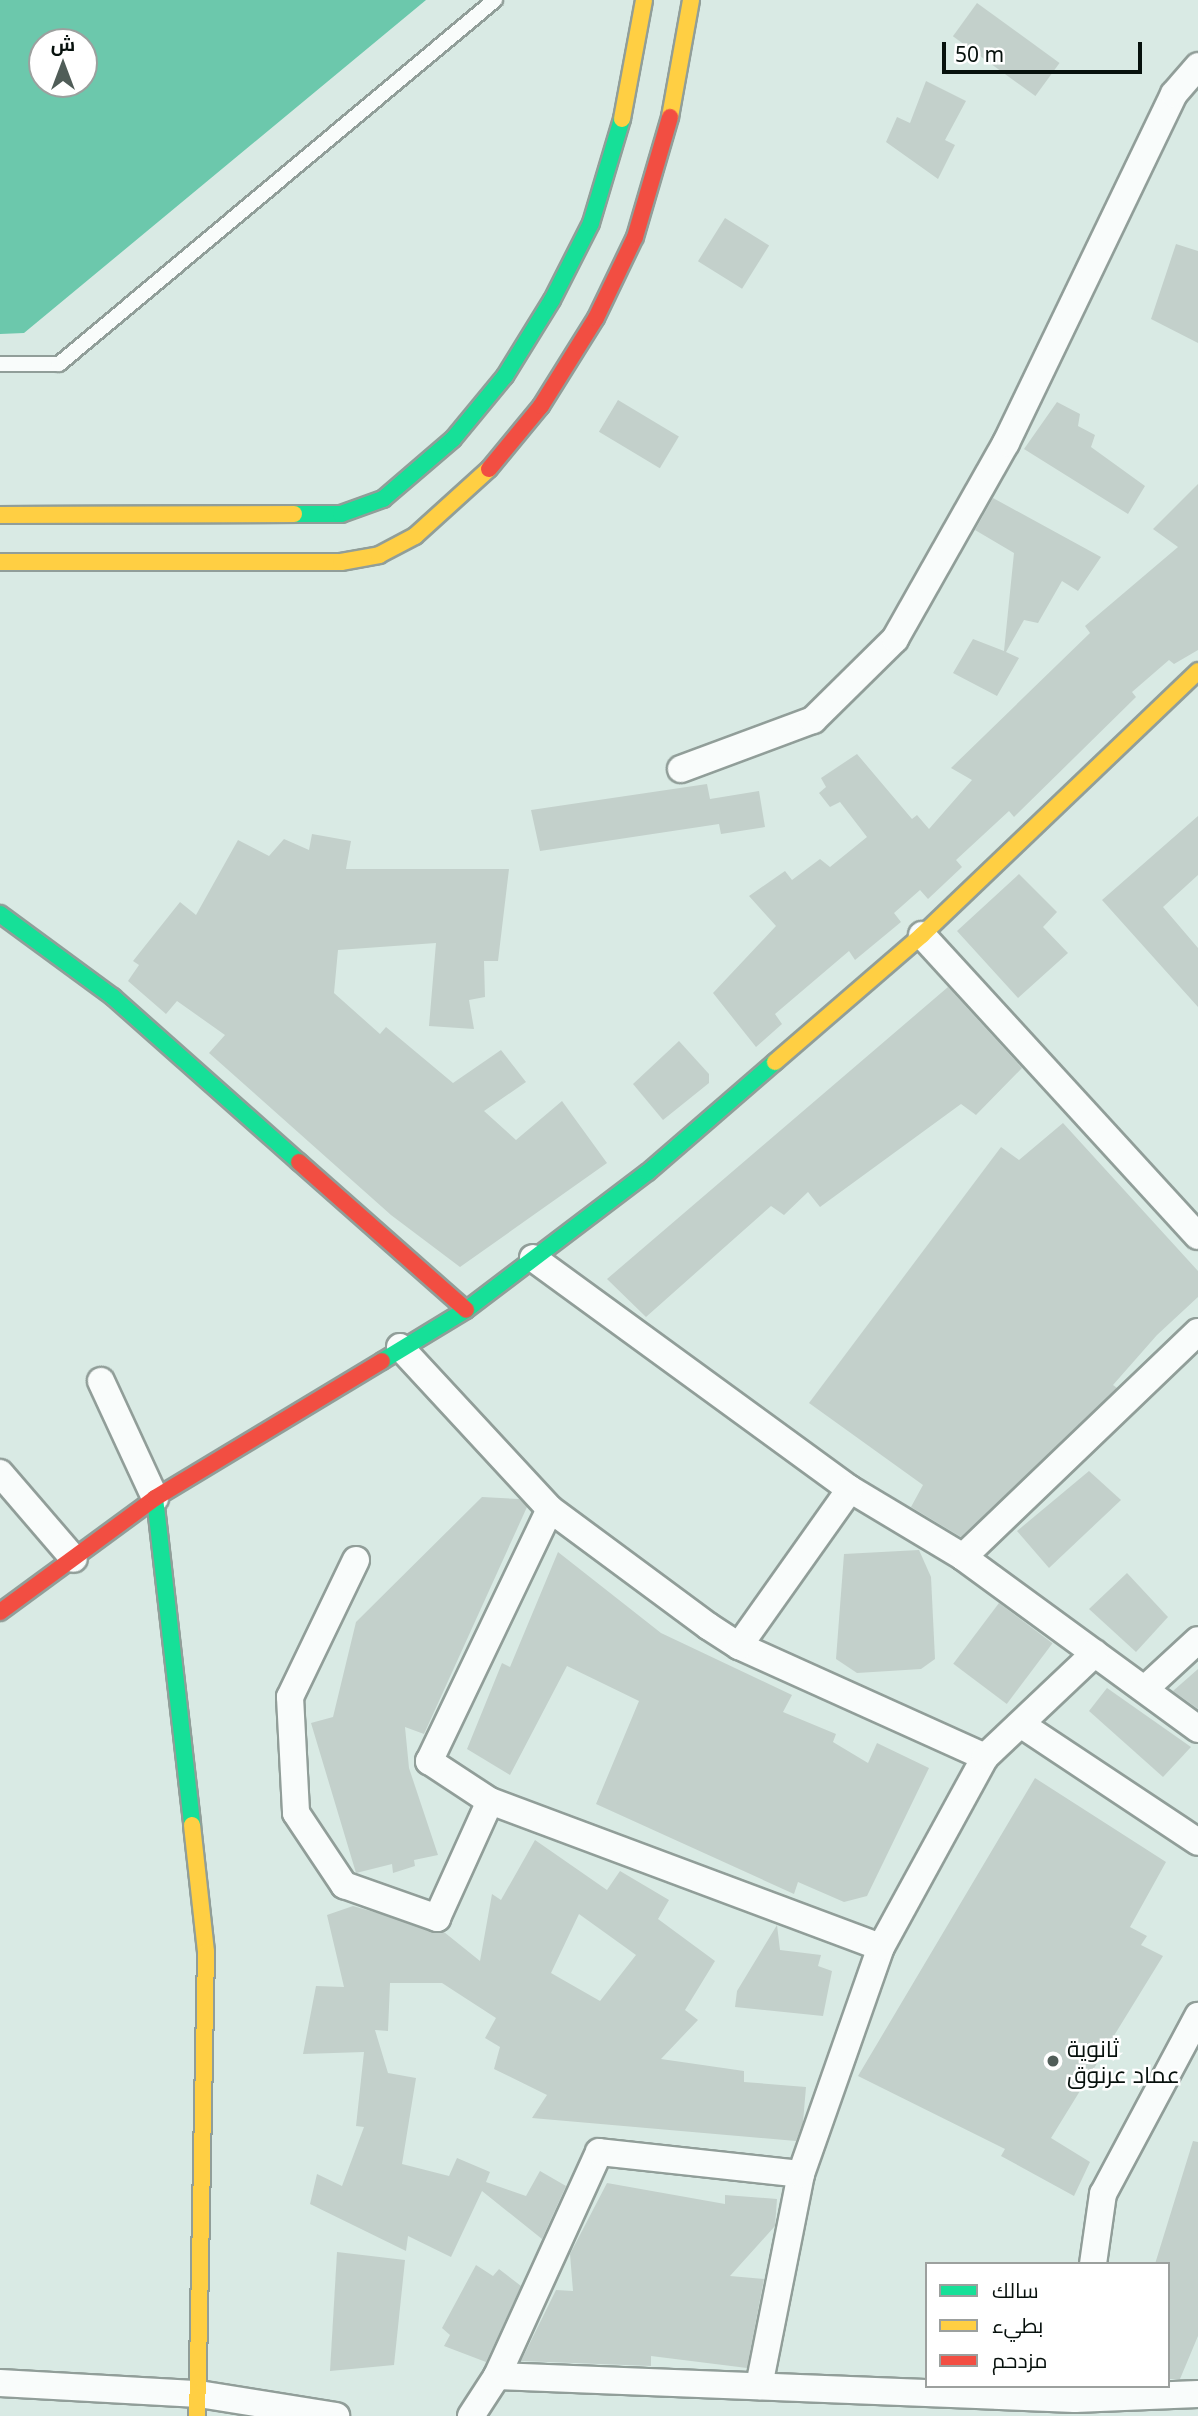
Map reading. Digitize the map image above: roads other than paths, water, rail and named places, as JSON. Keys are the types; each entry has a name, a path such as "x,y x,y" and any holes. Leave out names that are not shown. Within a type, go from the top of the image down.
{"street":[{"path":"0,515 341,514 383,499 453,439 505,376 552,300 594,211 623,116 644,0"},
{"path":"0,562 341,562 379,555 415,536 492,466 541,406 596,318 635,237 669,122 691,0"},
{"path":"681,769 813,720 895,639 1006,443 1174,94 1198,66"},
{"path":"0,1612 155,1498 400,1347 466,1310 648,1172 922,935 1198,671"},
{"path":"0,914 113,997 466,1310"},
{"path":"922,935 1198,1236"},
{"path":"533,1258 850,1489 962,1557 1147,1687 1198,1729"},
{"path":"962,1557 1198,1332"},
{"path":"400,1347 550,1509 739,1646 985,1757"},
{"path":"101,1381 155,1498 206,1952 198,2405"},
{"path":"0,1473 74,1559"},
{"path":"739,1646 850,1489"},
{"path":"550,1509 429,1760 490,1801 881,1947"},
{"path":"356,1560 290,1697 296,1813 344,1885 437,1918 490,1801"},
{"path":"1147,1687 1198,1640"},
{"path":"759,2386 801,2174 881,1947 985,1757 1022,1725 1095,1653"},
{"path":"1022,1725 1198,1842"},
{"path":"1093,2262 1103,2194 1198,2016"},
{"path":"471,2416 497,2376 599,2152 801,2174"},
{"path":"497,2376 1076,2400 1198,2394"},
{"path":"0,2383 198,2405 336,2416"}],"lane":[{"path":"0,364 59,364 495,0"}],"place":[{"name":"ثانوية عماد عرنوق","path":"1053,2061"}]}
